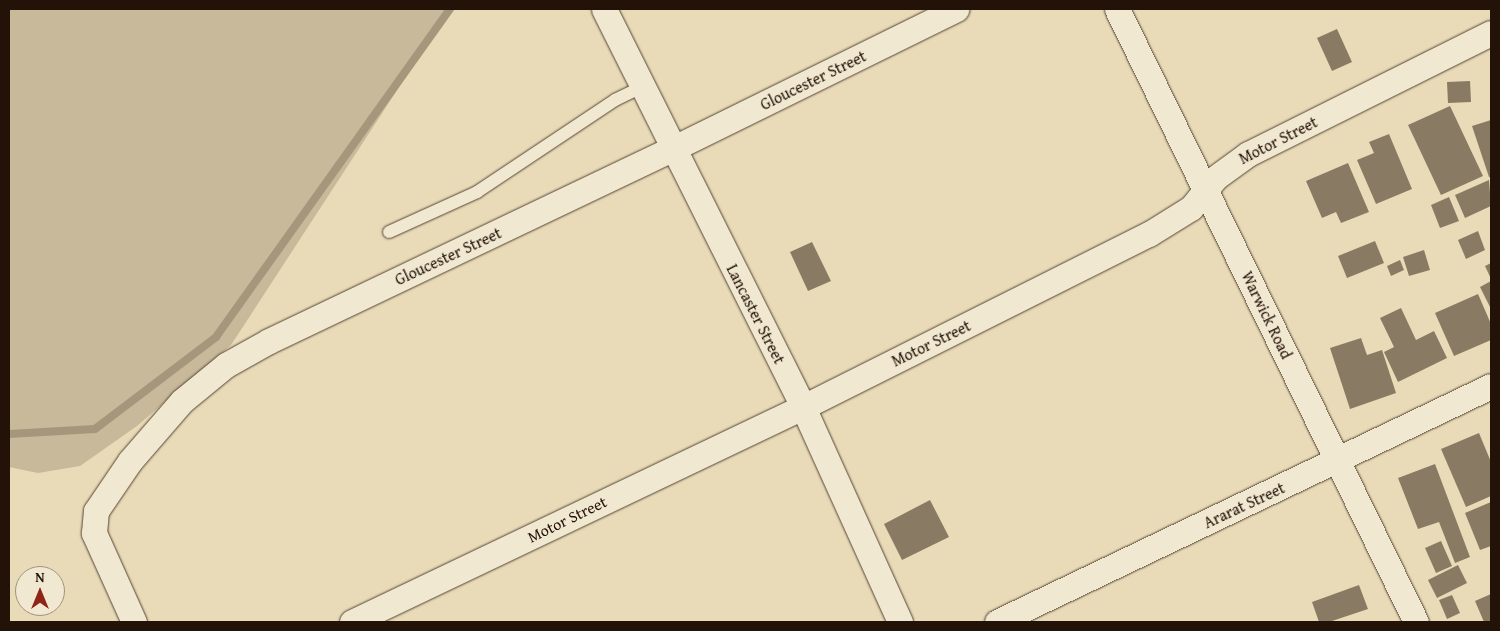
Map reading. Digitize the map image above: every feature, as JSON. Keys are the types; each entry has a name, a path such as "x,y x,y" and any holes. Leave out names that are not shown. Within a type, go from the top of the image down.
{"street":[{"name":"Lancaster Street","path":"604,9 672,149 803,407 900,622"},
{"name":"Gloucester Street","path":"134,622 94,534 96,511 130,461 182,401 226,365 270,341 672,149 956,9"},
{"name":"Warwick Road","path":"1116,9 1416,622"},
{"name":"Motor Street","path":"352,622 803,407 1149,234 1191,208 1227,167 1248,154 1491,33"},
{"name":"Ararat Street","path":"996,622 1338,461 1491,386"}],"lane":[{"path":"389,232 477,192 616,100 642,87"}],"shaded area":[{"path":"9,9 450,9 231,345 137,426 80,466 38,473 9,467"}],"building":[{"path":"1337,29 1352,62 1332,71 1317,38"},
{"path":"1470,81 1471,102 1448,103 1447,82"},
{"path":"1450,106 1483,176 1441,195 1408,125"},
{"path":"1491,120 1491,177 1489,177 1472,126"},
{"path":"1389,134 1412,189 1376,204 1357,160 1374,153 1369,142"},
{"path":"1348,163 1369,212 1341,223 1336,212 1322,218 1306,181"},
{"path":"1489,180 1491,206 1465,218 1455,195"},
{"path":"1449,197 1459,221 1440,228 1431,205"},
{"path":"1478,231 1485,250 1466,259 1458,240"},
{"path":"1375,241 1384,263 1347,278 1338,256"},
{"path":"812,242 831,281 808,291 790,252"},
{"path":"1424,250 1430,270 1409,276 1403,257"},
{"path":"1400,260 1404,270 1391,276 1387,266"},
{"path":"1491,263 1491,279 1485,266"},
{"path":"1491,281 1491,309 1480,287"},
{"path":"1478,294 1491,324 1491,340 1454,356 1435,313"},
{"path":"1401,308 1416,340 1434,331 1447,358 1398,382 1384,352 1394,347 1380,318"},
{"path":"1361,338 1367,355 1382,350 1396,393 1350,409 1330,348"},
{"path":"1479,433 1491,462 1491,496 1466,507 1441,449"},
{"path":"1435,464 1470,557 1455,563 1439,522 1418,529 1398,478"},
{"path":"930,500 949,537 902,560 884,524"},
{"path":"1491,502 1491,546 1480,550 1465,513"},
{"path":"1441,541 1452,566 1436,573 1425,548"},
{"path":"1458,565 1467,583 1437,598 1428,580"},
{"path":"1359,585 1368,609 1329,622 1319,622 1312,602"},
{"path":"1491,594 1491,622 1484,622 1475,601"},
{"path":"1452,595 1460,613 1447,619 1439,600"}],"waterway":[{"path":"9,434 95,429 216,337 450,9"}]}
